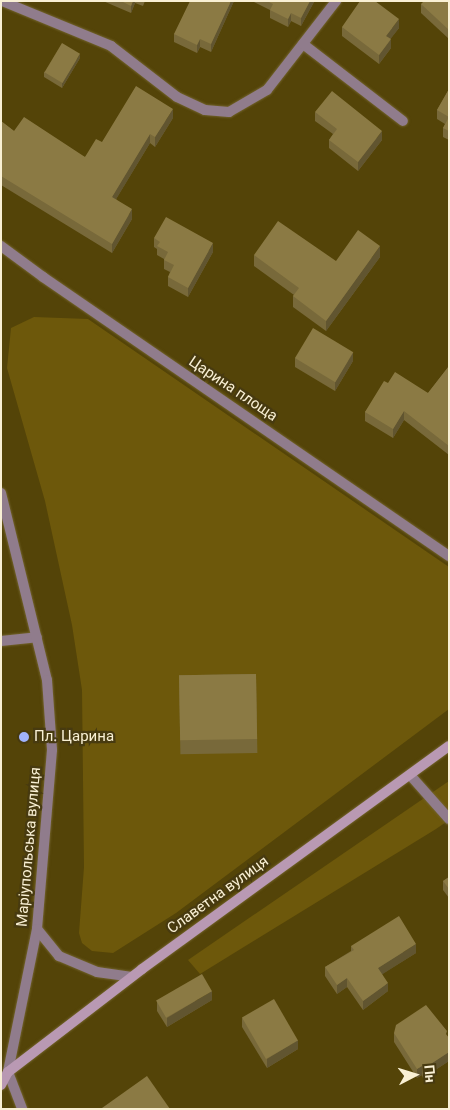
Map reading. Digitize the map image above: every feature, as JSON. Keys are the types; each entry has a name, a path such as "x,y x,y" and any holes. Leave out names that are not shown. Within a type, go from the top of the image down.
{"main road":[{"name":"Славетна вулиця","path":"8,1072 132,977 449,746"},
{"name":"Маріупольська вулиця","path":"1,1085 8,1072"}],"street":[{"path":"2,1 111,46 177,97 205,110 229,112 267,90 336,1"},
{"path":"303,44 404,121"},
{"name":"Царина площа","path":"1,246 43,278 449,556"},
{"name":"Маріупольська вулиця","path":"1,493 47,680 52,750 38,929 8,1072"},
{"path":"1,641 37,637"},
{"path":"410,775 449,819"},
{"path":"38,929 59,956 97,972 132,977"},
{"path":"8,1072 22,1109"}],"shaded area":[{"path":"34,317 88,319 449,567 449,709 176,913 113,953 92,951 82,943 79,933 84,867 82,690 72,625 45,501 7,368 11,328"},
{"path":"449,781 449,820 436,829 200,974 188,960"}],"building":[{"path":"121,1 133,1 131,6"},
{"path":"190,1 231,1 211,44 200,39 197,45 174,34"},
{"path":"267,1 310,1 301,18 291,13 288,19 270,10 273,4"},
{"path":"360,1 375,1 399,19 386,36 391,39 379,55 342,27"},
{"path":"424,1 449,1 449,30 421,4"},
{"path":"62,43 80,54 62,83 44,72"},
{"path":"136,86 173,109 155,137 150,134 112,197 132,209 112,244 1,176 1,121 14,131 24,117 85,157 96,139 102,142"},
{"path":"449,89 449,117 437,110"},
{"path":"332,91 382,131 358,162 329,140 337,129 315,112"},
{"path":"449,117 449,131 443,128"},
{"path":"166,217 213,243 188,288 168,277 174,265 164,260 168,252 157,246 160,242 154,238"},
{"path":"278,221 336,261 358,230 380,246 326,321 293,296 299,288 254,255"},
{"path":"313,328 353,352 335,382 295,358"},
{"path":"449,366 449,446 404,411 393,429 365,412 384,381 388,383 395,372 428,393"},
{"path":"256,674 257,739 180,740 179,675"},
{"path":"449,877 449,889 443,881"},
{"path":"399,916 416,944 378,968 388,983 363,1001 347,978 337,985 325,967 354,950 351,946"},
{"path":"202,974 212,991 166,1018 156,1000"},
{"path":"274,999 298,1041 266,1059 242,1017"},
{"path":"426,1005 447,1031 449,1052 423,1069 422,1066 417,1069 394,1033 396,1025"},
{"path":"147,1076 170,1109 102,1109 102,1108"}],"place":[{"name":"Пл. Царина","path":"24,737"}]}
